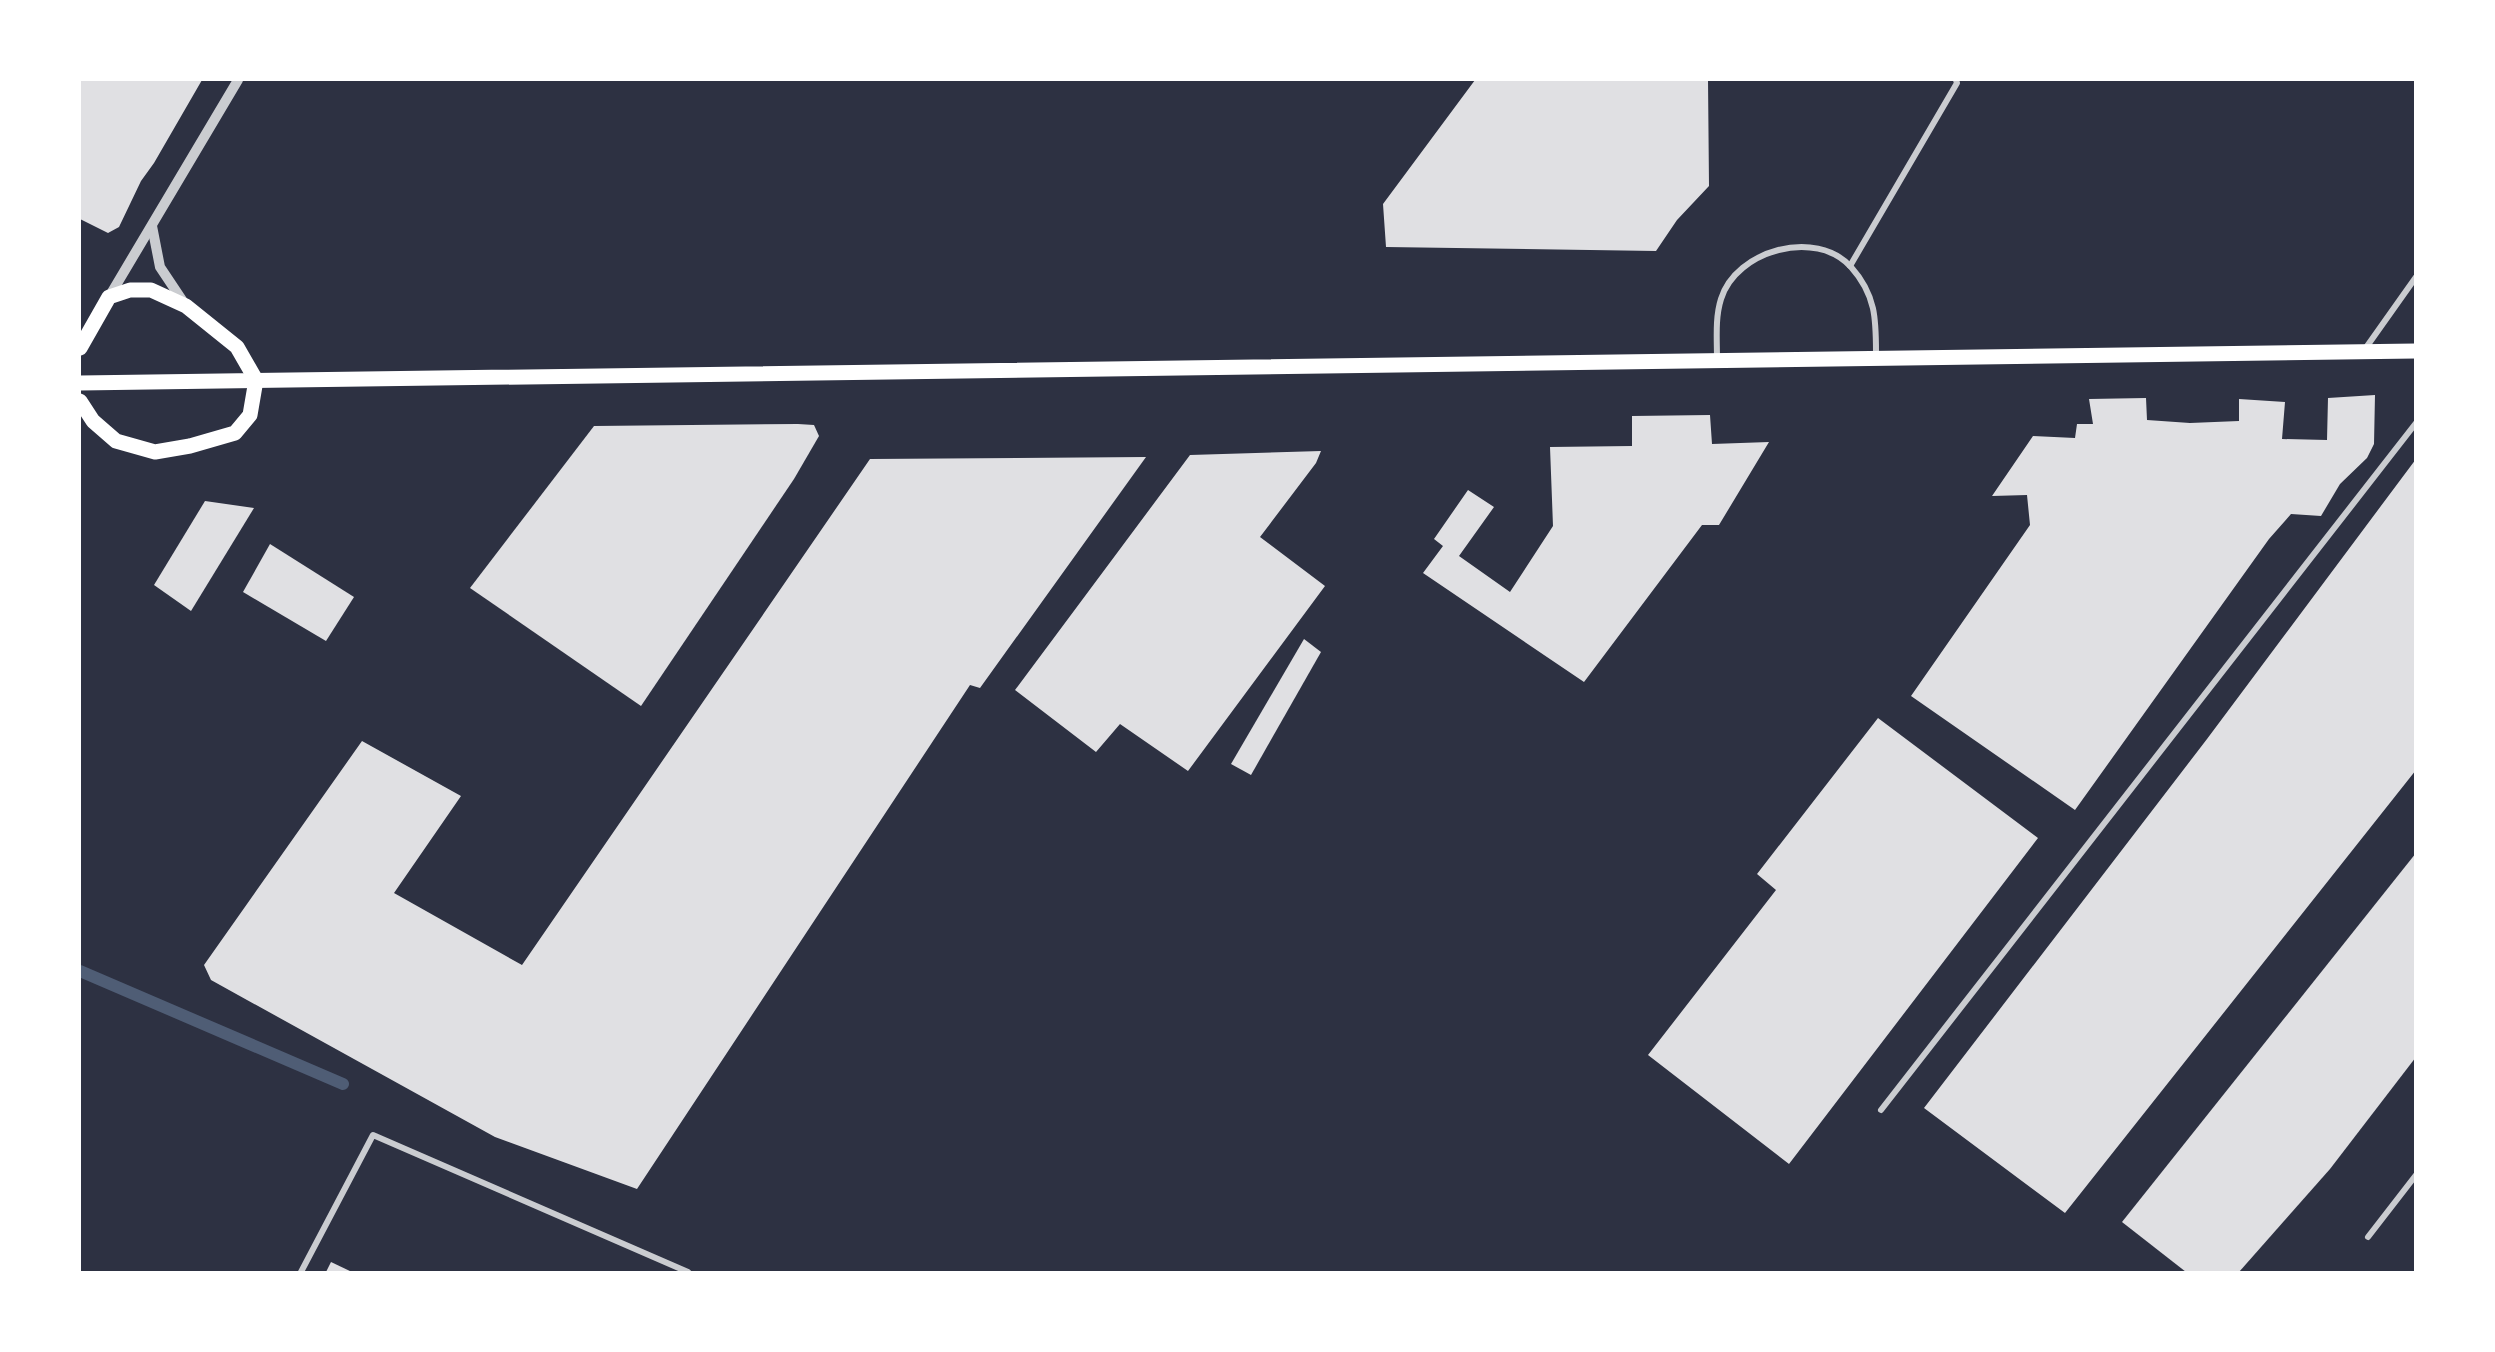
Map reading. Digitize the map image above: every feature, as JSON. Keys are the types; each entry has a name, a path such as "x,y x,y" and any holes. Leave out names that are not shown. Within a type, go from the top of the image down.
{"main road":[{"path":"80,348 110,297 129,291 151,290 186,306 237,347 256,380 250,415 235,433 190,446 155,452 116,441 93,421 80,401"},
{"path":"80,383 2415,351"}],"street":[{"path":"110,297 238,80"},
{"path":"1850,266 1957,83 1956,80"},
{"path":"152,226 160,267 186,306"},
{"path":"1717,361 1716,324 1721,298 1729,283 1744,268 1776,250 1796,247 1816,248 1834,255 1850,266 1864,285 1876,312 1876,358"},
{"path":"2363,352 2415,277"},
{"path":"1881,1110 2415,423"},
{"path":"301,1272 373,1135 688,1272"},
{"path":"2368,1237 2415,1175"}],"building":[{"path":"80,80 202,80 154,163 141,181 119,227 108,233 80,219"},
{"path":"1475,80 1708,80 1709,186 1677,220 1656,251 1386,247 1383,204"},
{"path":"2375,395 2374,444 2367,458 2340,484 2321,516 2291,514 2269,539 2075,810 1911,696 2030,525 2027,495 1992,496 2033,436 2075,438 2077,424 2093,424 2089,399 2146,398 2147,420 2190,423 2239,421 2239,399 2285,402 2282,439 2327,440 2328,398"},
{"path":"1710,415 1712,444 1769,442 1719,525 1702,525 1584,682 1423,573 1443,546 1434,539 1468,490 1494,507 1459,556 1510,592 1553,526 1550,447 1632,446 1632,416"},
{"path":"814,425 819,436 794,479 641,706 470,588 594,426"},
{"path":"1321,451 1316,463 1260,537 1325,586 1188,771 1120,724 1096,752 1015,690 1190,455"},
{"path":"1146,457 980,688 970,685 637,1189 495,1137 211,980 204,965 362,741 461,796 394,893 522,965 870,459"},
{"path":"2416,459 2416,770 2065,1213 1924,1108 2207,739"},
{"path":"205,501 254,508 191,611 154,585"},
{"path":"270,544 354,597 326,641 243,592"},
{"path":"1304,639 1321,652 1251,775 1231,764"},
{"path":"1878,718 2038,838 1789,1164 1648,1055 1776,890 1757,874"},
{"path":"2416,853 2416,1057 2330,1169 2239,1272 2186,1272 2122,1222"},
{"path":"331,1262 352,1272 326,1272"}],"waterway":[{"path":"80,971 343,1084"}]}
